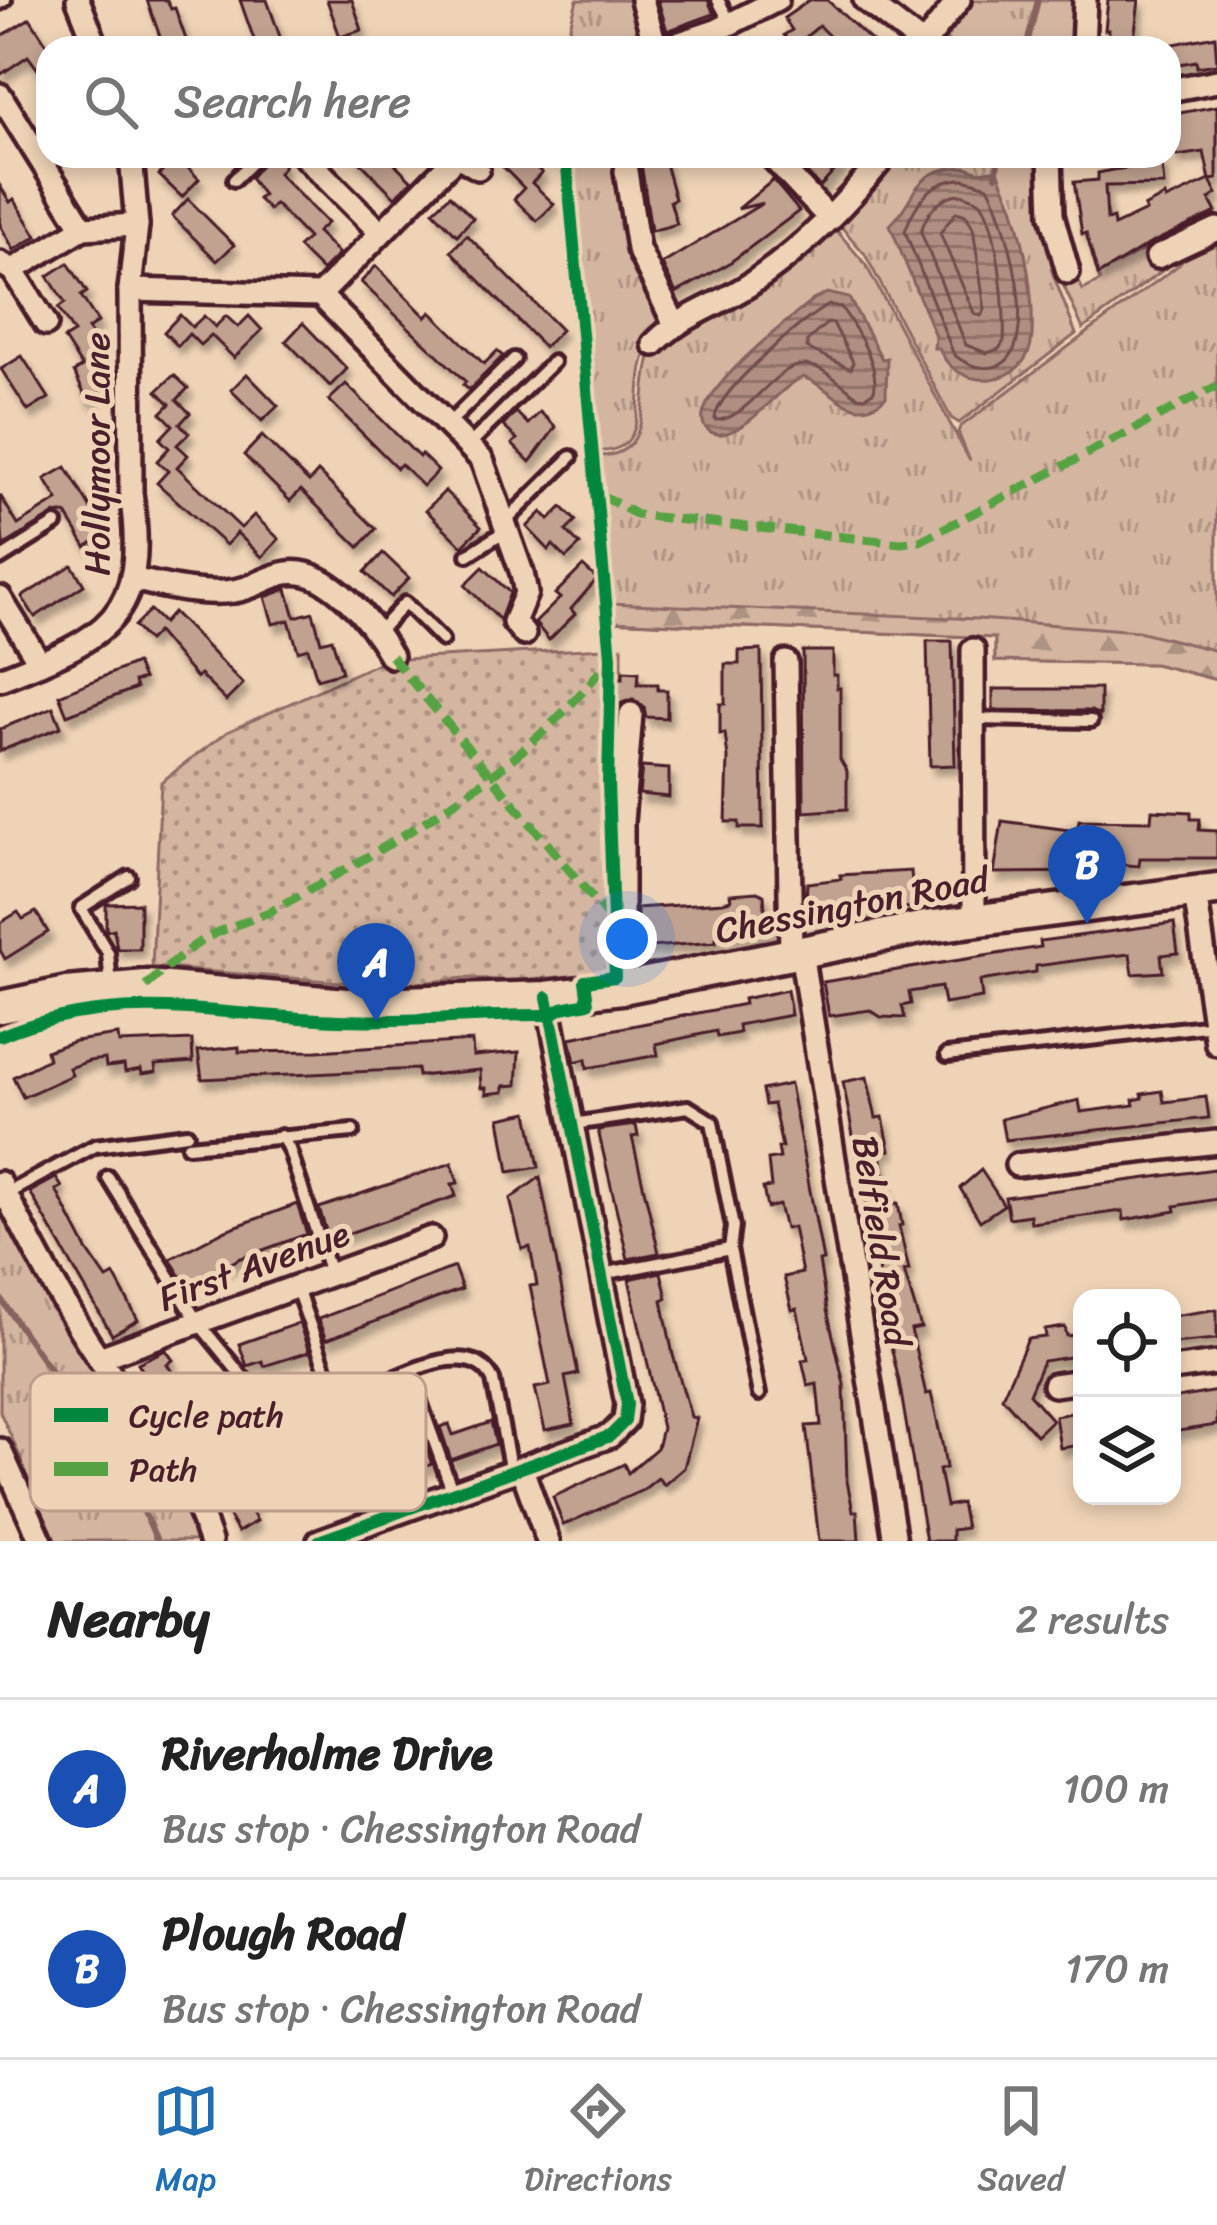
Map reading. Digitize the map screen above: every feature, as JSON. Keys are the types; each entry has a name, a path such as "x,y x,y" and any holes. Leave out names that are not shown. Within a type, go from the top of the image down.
{"main road":[{"name":"Chessington Road","path":"0,1007 146,986 346,1004 547,997 622,988 974,920 1206,891"}],"street":[{"path":"78,0 93,36"},
{"path":"642,0 656,36"},
{"path":"716,36 777,0"},
{"path":"865,0 911,36"},
{"path":"933,36 959,0"},
{"path":"1084,36 1085,0"},
{"path":"1181,88 1217,81"},
{"path":"0,95 36,153"},
{"path":"46,168 83,228"},
{"name":"Hollymoor Lane","path":"0,679 82,646 100,632 128,594 132,579 130,290 137,225 132,168"},
{"path":"316,168 380,232"},
{"path":"320,295 445,168"},
{"path":"782,168 830,219"},
{"path":"654,344 675,325 752,283 830,219 874,168"},
{"path":"1051,168 1053,222 1068,272"},
{"path":"626,171 638,250 675,325"},
{"path":"46,324 6,267 83,228 137,225"},
{"path":"1157,256 1217,229"},
{"path":"130,290 320,295 468,442 492,482 507,525 526,593 514,622 524,634"},
{"path":"132,579 232,592 283,573 302,573 323,581 378,632 391,656"},
{"path":"0,598 40,664"},
{"path":"973,650 974,920"},
{"name":"Belfield Road","path":"786,662 796,953 895,1541"},
{"path":"622,988 622,822 631,713"},
{"path":"1206,891 1216,1034"},
{"path":"426,1502 610,1436 625,1421 627,1404 547,997"},
{"path":"1017,1166 1217,1142"},
{"path":"3,1188 63,1301 110,1373"},
{"name":"First Avenue","path":"99,1358 431,1238"},
{"path":"1181,1369 1217,1364"},
{"path":"1054,1385 1073,1383"},
{"path":"0,1450 6,1482 41,1541"},
{"path":"516,1470 548,1541"},
{"path":"198,1511 210,1541"},
{"path":"331,1539 400,1511"}],"lane":[{"path":"718,0 731,24"},
{"path":"235,180 246,168"},
{"path":"449,423 514,359"},
{"path":"468,442 553,362"},
{"path":"468,555 507,525 571,457"},
{"path":"0,559 56,524"},
{"path":"378,632 405,604 442,640"},
{"path":"974,719 1090,721"},
{"path":"111,988 108,952 81,908 129,877"},
{"path":"947,1055 1216,1034"},
{"path":"573,1124 688,1107 712,1122 733,1227 730,1249 759,1394"},
{"path":"3,1188 95,1146 353,1131"},
{"path":"281,1136 330,1274"},
{"path":"108,1177 197,1321 240,1373"},
{"path":"603,1274 730,1249"},
{"path":"296,1286 326,1373"},
{"path":"413,1373 457,1358 486,1366 516,1470"},
{"path":"426,1418 453,1492"}],"green space":[{"path":"577,0 636,0 642,36 567,36"},
{"path":"964,0 1080,0 1078,36 937,35"},
{"path":"572,168 622,168 628,208 664,323 644,359 633,433 614,449 597,451"},
{"path":"884,168 1043,168 1058,265 1051,269 1076,334 959,423 951,418 865,254 837,222"},
{"path":"833,226 866,265 970,461 960,427 1180,264 1188,252 1217,236 1217,680 1155,664 995,661 995,638 610,621 597,456 616,454 636,435 651,354"},
{"path":"1149,247 1158,262 1181,257 1083,329 1057,271 1073,270 1083,290 1100,281 1098,275"},
{"path":"609,603 1138,631 1217,651 1217,680 1155,664 995,661 995,638 610,621"},
{"path":"622,647 622,971 391,986 152,967 161,782 227,732 385,660"},
{"path":"0,1198 107,1373 30,1373 30,1498 21,1459 0,1412"},
{"path":"35,1511 187,1511 201,1541 46,1541"}],"water":[{"path":"948,168 998,169 1013,207 1026,258 1032,336 1028,354 1006,375 991,379 960,373 934,348 935,336 890,225 918,187"},
{"path":"827,293 849,298 882,359 887,358 886,397 874,405 853,407 803,377 737,429 720,434 709,431 703,419 722,383 784,324"}],"building":[{"path":"147,0 167,0 175,8 185,36 160,36"},
{"path":"240,0 267,0 280,36 253,36"},
{"path":"327,0 352,0 362,30 340,36"},
{"path":"658,0 708,0 714,14 667,31"},
{"path":"810,0 827,0 866,36 829,36 819,26 807,36 785,36 792,30 784,18"},
{"path":"1108,0 1139,0 1134,36 1109,36"},
{"path":"30,18 42,36 36,36 36,67 28,56 0,75 0,37"},
{"path":"1215,36 1217,64 1181,64 1181,43"},
{"path":"1217,106 1217,179 1210,180 1204,152 1181,155 1181,113"},
{"path":"166,168 188,168 199,179 182,197 159,175"},
{"path":"258,168 282,168 278,173 327,223 317,232 339,254 322,271 298,247 308,238 275,204 269,210 258,199 263,195 250,178"},
{"path":"366,168 399,168 412,181 395,197"},
{"path":"504,168 537,168 542,173 532,183 554,204 537,221 514,199 524,188"},
{"path":"642,168 666,168 677,224 651,231"},
{"path":"803,168 837,168 820,187"},
{"path":"1162,168 1164,185 1105,186 1107,220 1113,218 1114,226 1165,196 1166,200 1210,180 1217,194 1209,199 1216,212 1098,275 1086,233 1082,234 1074,182 1098,180 1098,173"},
{"path":"773,180 799,211 728,264 676,293 662,264 763,203 738,209"},
{"path":"0,186 37,236 14,250 0,225"},
{"path":"450,195 473,218 457,235 433,211"},
{"path":"188,199 234,245 217,261 172,216"},
{"path":"467,235 561,330 544,347 451,251"},
{"path":"68,263 87,292 81,296 98,322 88,329 104,354 97,358 105,371 99,375 107,387 87,400 74,372 82,367 64,339 74,333 58,308 65,303 48,276"},
{"path":"376,266 426,317 431,312 484,364 497,351 503,356 469,390 361,282"},
{"path":"180,315 192,327 204,316 215,327 226,316 238,327 249,316 262,330 234,358 211,335 200,345 189,334 178,346 164,332"},
{"path":"303,323 347,369 330,386 286,341"},
{"path":"22,356 49,398 28,411 1,369"},
{"path":"247,374 278,406 262,421 231,390"},
{"path":"174,375 188,388 177,400 190,413 180,424 189,433 177,445 188,455 177,467 241,528 254,515 279,539 262,557 237,533 226,545 157,483 168,471 157,461 169,448 160,439 173,425 161,413 170,404 157,391"},
{"path":"346,384 438,471 423,486 401,464 397,468 329,400"},
{"path":"516,412 528,424 540,412 556,427 530,462 512,444 517,439 503,426"},
{"path":"262,436 309,482 318,472 376,529 359,547 301,490 290,501 244,455"},
{"path":"66,467 106,534 86,547 66,514 55,514 3,546 0,495 18,525 58,500 45,479"},
{"path":"445,491 481,527 462,546 426,510"},
{"path":"562,507 576,521 566,531 580,545 566,558 553,545 549,550 527,527 542,512 549,520"},
{"path":"383,553 409,578 391,597 365,572"},
{"path":"72,565 84,585 35,617 22,597"},
{"path":"583,566 597,579 571,609 575,614 549,640 535,623"},
{"path":"483,567 510,593 500,620 465,585"},
{"path":"287,589 295,617 313,612 321,642 332,639 342,672 317,679 308,648 298,651 289,620 273,624 265,597"},
{"path":"150,610 163,623 173,612 243,684 226,701 200,675 196,678 157,632 148,641 134,626"},
{"path":"927,641 952,641 955,765 930,766"},
{"path":"761,650 763,828 739,828 739,822 726,822 728,758 725,733 720,734 720,704 725,704 725,664 739,664 739,651"},
{"path":"803,651 833,651 833,675 840,688 840,759 847,771 847,809 804,812"},
{"path":"136,663 143,679 134,682 136,688 67,715 59,695"},
{"path":"623,671 639,672 638,684 658,684 658,690 667,690 667,718 646,717 644,707 633,699 614,706 615,678 623,678"},
{"path":"993,689 1100,689 1100,715 993,710"},
{"path":"53,707 61,727 0,751 0,729"},
{"path":"642,767 669,769 669,797 639,794"},
{"path":"1152,810 1191,812 1191,819 1200,819 1199,830 1217,831 1217,858 1140,858 1139,866 1089,862 1088,872 994,873 1002,821 1077,831 1079,820 1151,821"},
{"path":"911,871 914,907 805,918 807,883 841,879 840,875"},
{"path":"730,894 764,895 765,911 770,910 772,932 637,948 637,908 723,902 731,900"},
{"path":"140,903 140,949 117,949 114,929 106,931 106,904"},
{"path":"18,912 23,919 36,912 48,932 5,959 0,950 0,923"},
{"path":"1174,923 1178,953 1161,955 1163,972 1133,974 1130,954 1095,958 1036,966 1036,972 980,981 982,998 944,1004 941,987 909,992 911,1004 902,1006 905,1018 881,1017 870,1010 829,1016 823,982 1041,947 1040,941"},
{"path":"787,990 791,1015 738,1025 739,1033 717,1037 716,1031 656,1044 658,1055 605,1065 587,1068 586,1059 575,1062 570,1038 744,1004 743,999"},
{"path":"118,1035 119,1043 192,1040 193,1062 155,1065 156,1072 142,1074 141,1069 125,1072 124,1065 106,1067 105,1059 89,1061 69,1068 72,1075 23,1097 13,1077 48,1059 46,1051"},
{"path":"472,1041 473,1056 519,1052 517,1085 486,1094 480,1070 418,1076 417,1069 202,1079 198,1051 239,1047 239,1052 317,1051"},
{"path":"867,1077 876,1118 883,1117 890,1150 881,1152 883,1169 890,1204 898,1203 909,1270 904,1271 921,1328 911,1330 943,1448 946,1468 939,1470 946,1506 961,1503 966,1528 952,1530 952,1541 926,1541 883,1312 843,1082"},
{"path":"790,1084 823,1260 819,1261 827,1310 844,1384 847,1481 853,1511 857,1511 859,1541 819,1541 806,1426 821,1425 817,1384 808,1386 802,1360 808,1359 797,1309 792,1310 784,1277 802,1273 793,1227 785,1229 779,1205 767,1208 763,1188 771,1187 768,1160 780,1158 778,1148 782,1147 773,1104 765,1105 762,1090"},
{"path":"1162,1091 1164,1102 1206,1097 1209,1118 1005,1140 1001,1119 1079,1100 1081,1112 1134,1105 1133,1100 1143,1098 1142,1094"},
{"path":"528,1112 539,1167 509,1172 500,1118"},
{"path":"636,1125 638,1136 632,1137 659,1253 628,1259 598,1130"},
{"path":"452,1163 456,1196 329,1240 319,1208"},
{"path":"1215,1169 1217,1199 1124,1220 1123,1211 1031,1223 1030,1215 1009,1218 1005,1197"},
{"path":"981,1170 1004,1205 980,1221 960,1188"},
{"path":"540,1177 578,1374 565,1377 574,1424 545,1430 535,1388 550,1385 530,1286 537,1285 530,1247 522,1249 510,1199"},
{"path":"56,1178 62,1187 56,1190 87,1250 107,1279 114,1275 138,1320 112,1335 30,1192"},
{"path":"297,1204 307,1234 238,1259 189,1289 170,1259 226,1230"},
{"path":"454,1267 462,1289 326,1340 318,1319"},
{"path":"661,1272 673,1355 691,1417 697,1418 684,1468 664,1485 658,1478 643,1490 563,1525 553,1497 624,1464 628,1473 657,1448 662,1428 629,1279"},
{"path":"1217,1310 1217,1339 1181,1342 1181,1315"},
{"path":"299,1323 309,1352 264,1366 262,1361 247,1366 239,1344"},
{"path":"1065,1327 1067,1336 1073,1335 1073,1356 1043,1361 1029,1394 1052,1420 1036,1435 1002,1397 1028,1339 1046,1337 1045,1330"},
{"path":"166,1350 173,1360 167,1364 173,1373 144,1373 138,1363"},
{"path":"1217,1391 1217,1425 1181,1431 1181,1397"},
{"path":"1073,1413 1073,1446 1060,1448 1055,1416"},
{"path":"491,1422 496,1444 451,1460 440,1427 449,1424 453,1435"},
{"path":"226,1511 251,1511 257,1521 238,1532"}],"waterway":[{"path":"1029,36 1038,0"},
{"path":"996,176 997,168"},
{"path":"0,1297 52,1373"},
{"path":"143,1511 157,1541"}],"marked path":[{"path":"601,495 637,515 901,543 920,541 1217,386"},
{"path":"391,656 610,919"},
{"path":"146,986 203,940 279,907 456,801 537,738 607,662"}],"cycle path":[{"path":"0,1036 43,1021 127,1008 365,1021 551,1015 588,1003 585,981 615,977 608,783 611,657 567,168"},
{"path":"426,1502 610,1436 625,1421 627,1404 547,997"},
{"path":"319,1541 402,1511"}],"place":[{"name":"Plough Road","path":"1087,924"},
{"name":"Riverholme Drive","path":"376,1022"}]}
